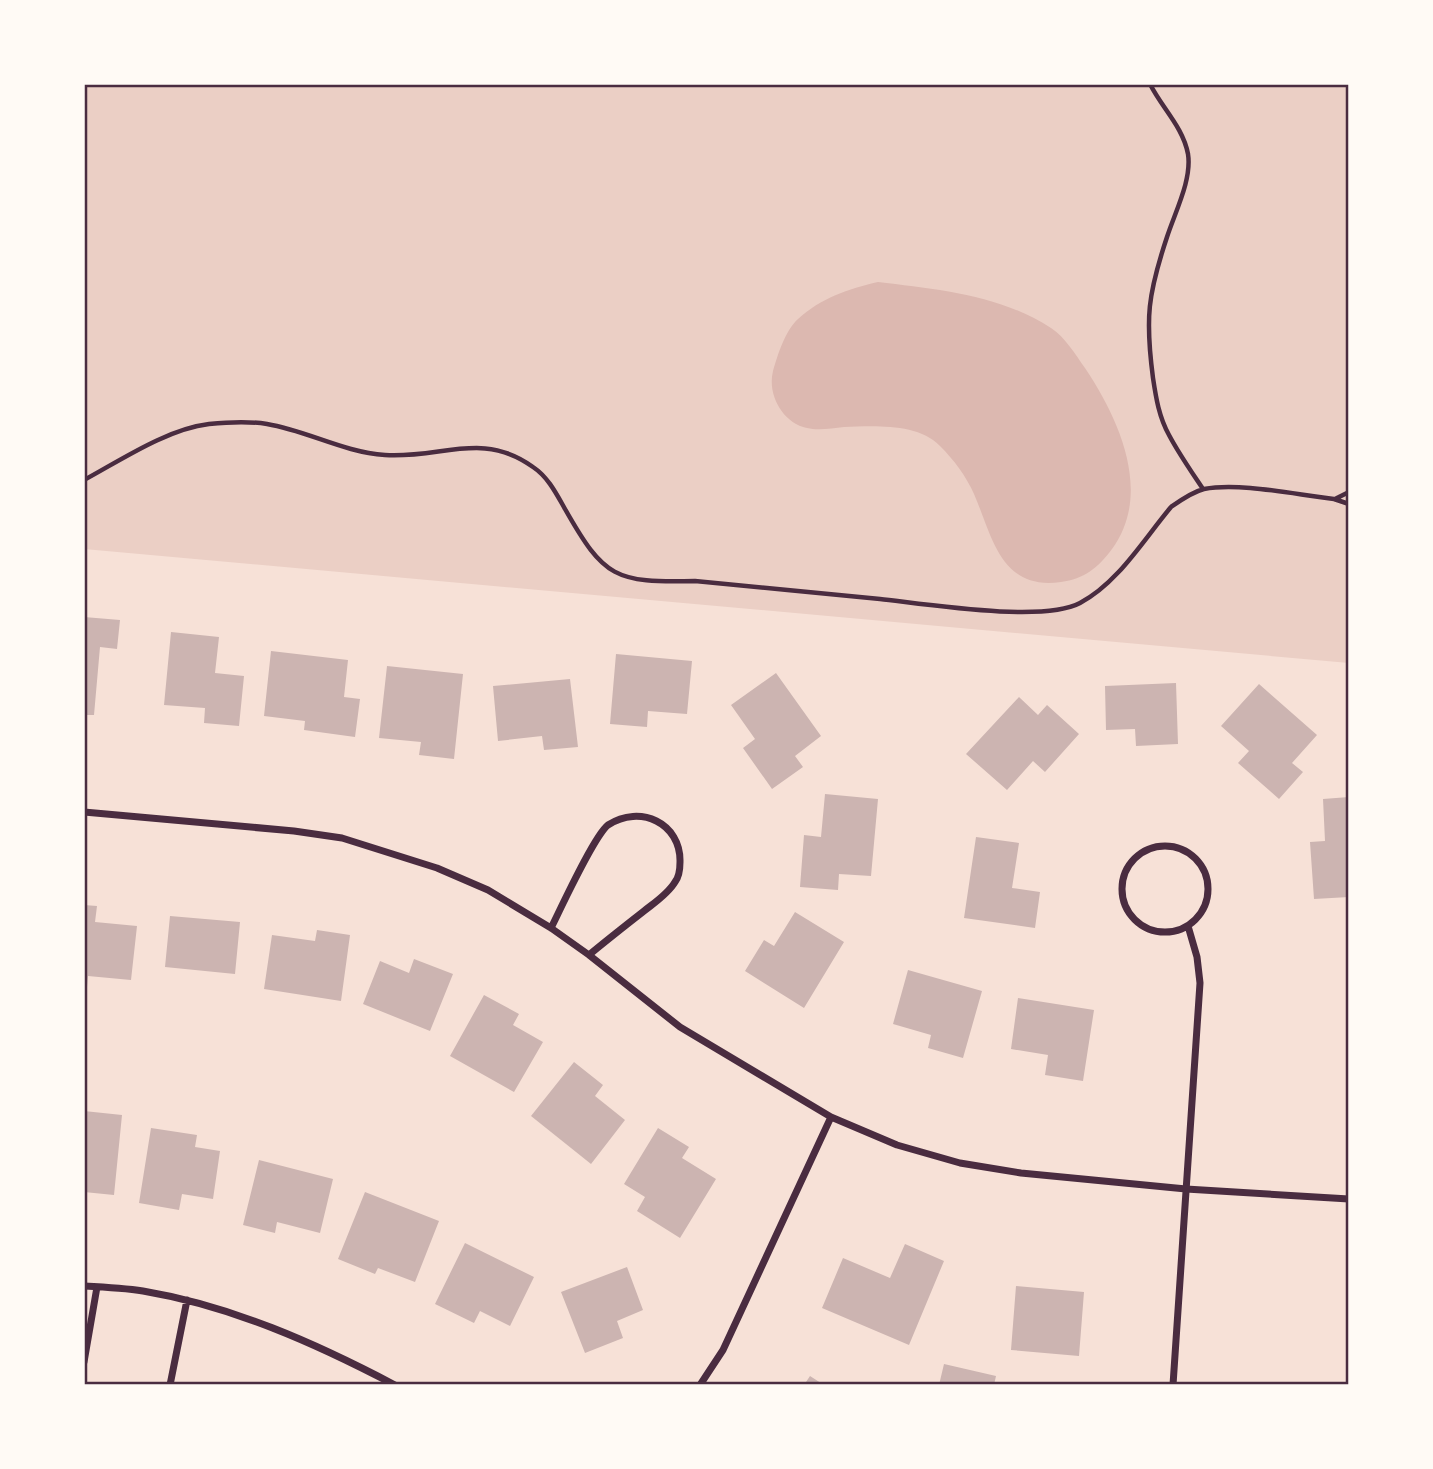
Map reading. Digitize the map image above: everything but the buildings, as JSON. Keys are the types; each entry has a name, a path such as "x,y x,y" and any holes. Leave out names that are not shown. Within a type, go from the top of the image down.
{"street":[{"path":"84,812 294,831 342,838 437,868 488,890 551,928 680,1027 831,1117 897,1145 960,1163 1021,1173 1186,1189 1349,1199"},
{"path":"551,928 594,843 606,827 622,818 654,818 677,839 680,869 676,882 664,895 589,955"},
{"path":"1161,845 1180,848 1196,858 1205,872 1209,888 1205,904 1198,917 1188,926 1169,932 1150,930 1134,920 1123,904 1121,886 1125,870 1133,858 1144,850 1161,845"},
{"path":"1173,1385 1199,984 1197,957 1188,926"},
{"path":"700,1385 723,1350 831,1117"},
{"path":"84,1286 142,1291 187,1300 256,1322 314,1345 395,1385"},
{"path":"84,1362 97,1287"},
{"path":"170,1385 187,1300"}],"path":[{"path":"1150,84 1185,140 1188,157 1186,178 1154,276 1148,307 1148,337 1157,406 1168,433 1203,489"},
{"path":"84,480 143,448 206,425 267,424 352,451 383,455 414,456 477,446 507,452 534,467 550,483 587,548 603,565 624,577 654,582 695,581 1030,612 1059,610 1079,604 1088,598 1104,586 1171,507 1203,489 1230,487 1334,499 1349,504"},
{"path":"1334,499 1349,492"}],"shaded area":[{"path":"84,84 1349,84 1349,663 84,549"},
{"path":"878,282 968,295 1011,308 1051,328 1074,352 1098,388 1119,433 1127,457 1130,481 1130,504 1124,527 1112,549 1090,572 1061,582 1040,582 1024,578 1011,569 993,542 974,494 955,463 940,446 920,433 869,426 812,429 798,425 784,414 775,398 772,380 780,350 793,324 826,300"}]}
